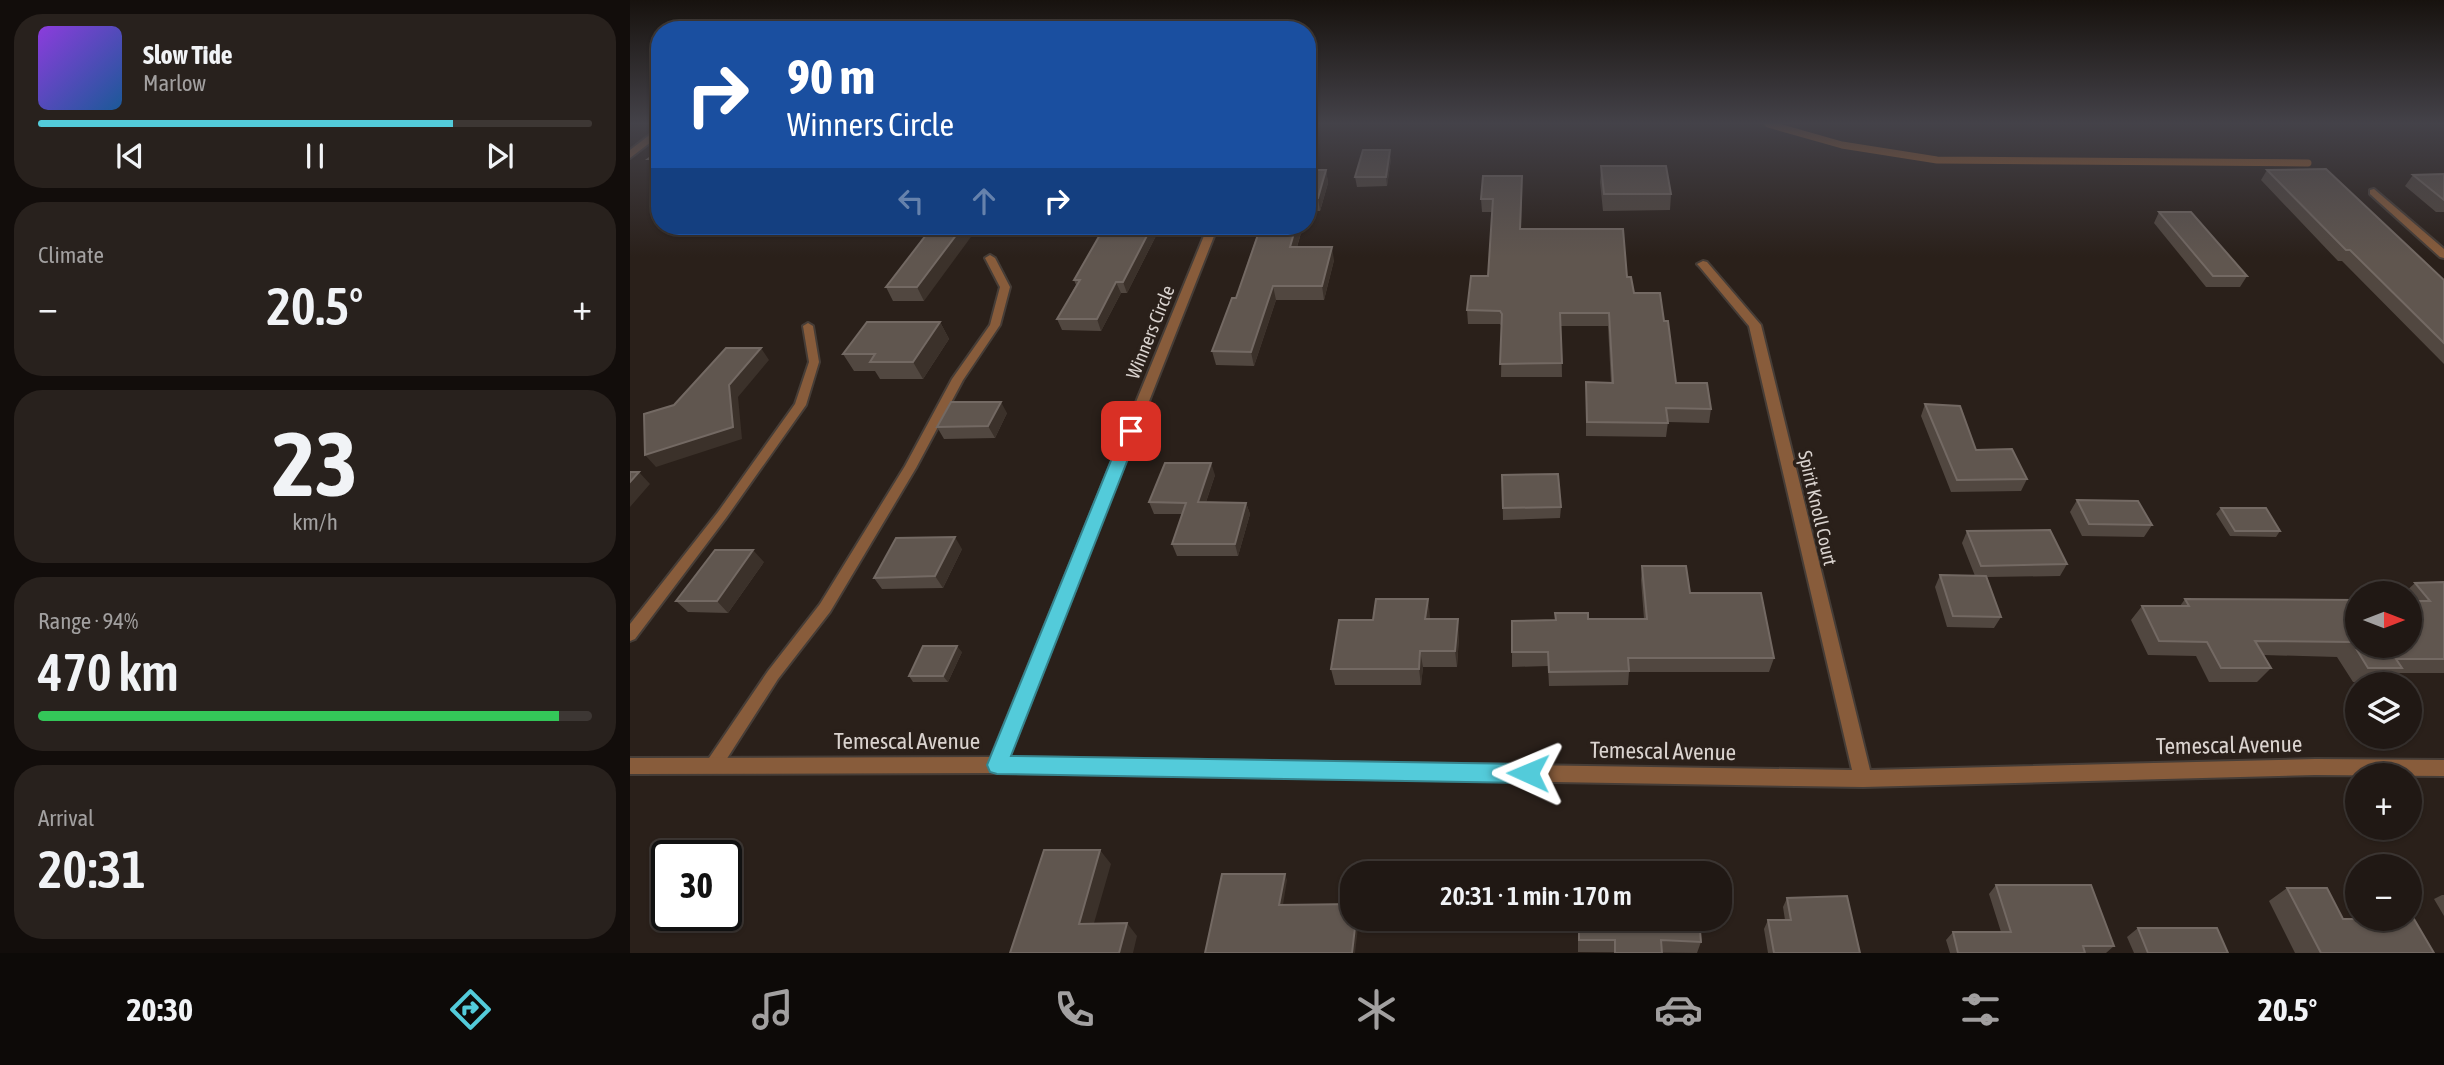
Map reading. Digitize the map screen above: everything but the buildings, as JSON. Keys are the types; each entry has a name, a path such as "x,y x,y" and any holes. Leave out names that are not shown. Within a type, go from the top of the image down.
{"street":[{"path":"2374,192 2444,255"},
{"name":"Winners Circle","path":"997,765 1209,235"},
{"name":"Spirit Knoll Court","path":"1703,264 1755,325 1863,779"},
{"name":"Temescal Avenue","path":"630,766 997,765 1863,779 2315,767 2444,768"}],"lane":[{"path":"713,766 773,675 825,608 910,468 958,379 995,325 1005,287 990,258"},
{"path":"630,635 722,515 800,405 814,362 808,326"}],"route":[{"path":"1131,431 997,765 1528,773"}]}
